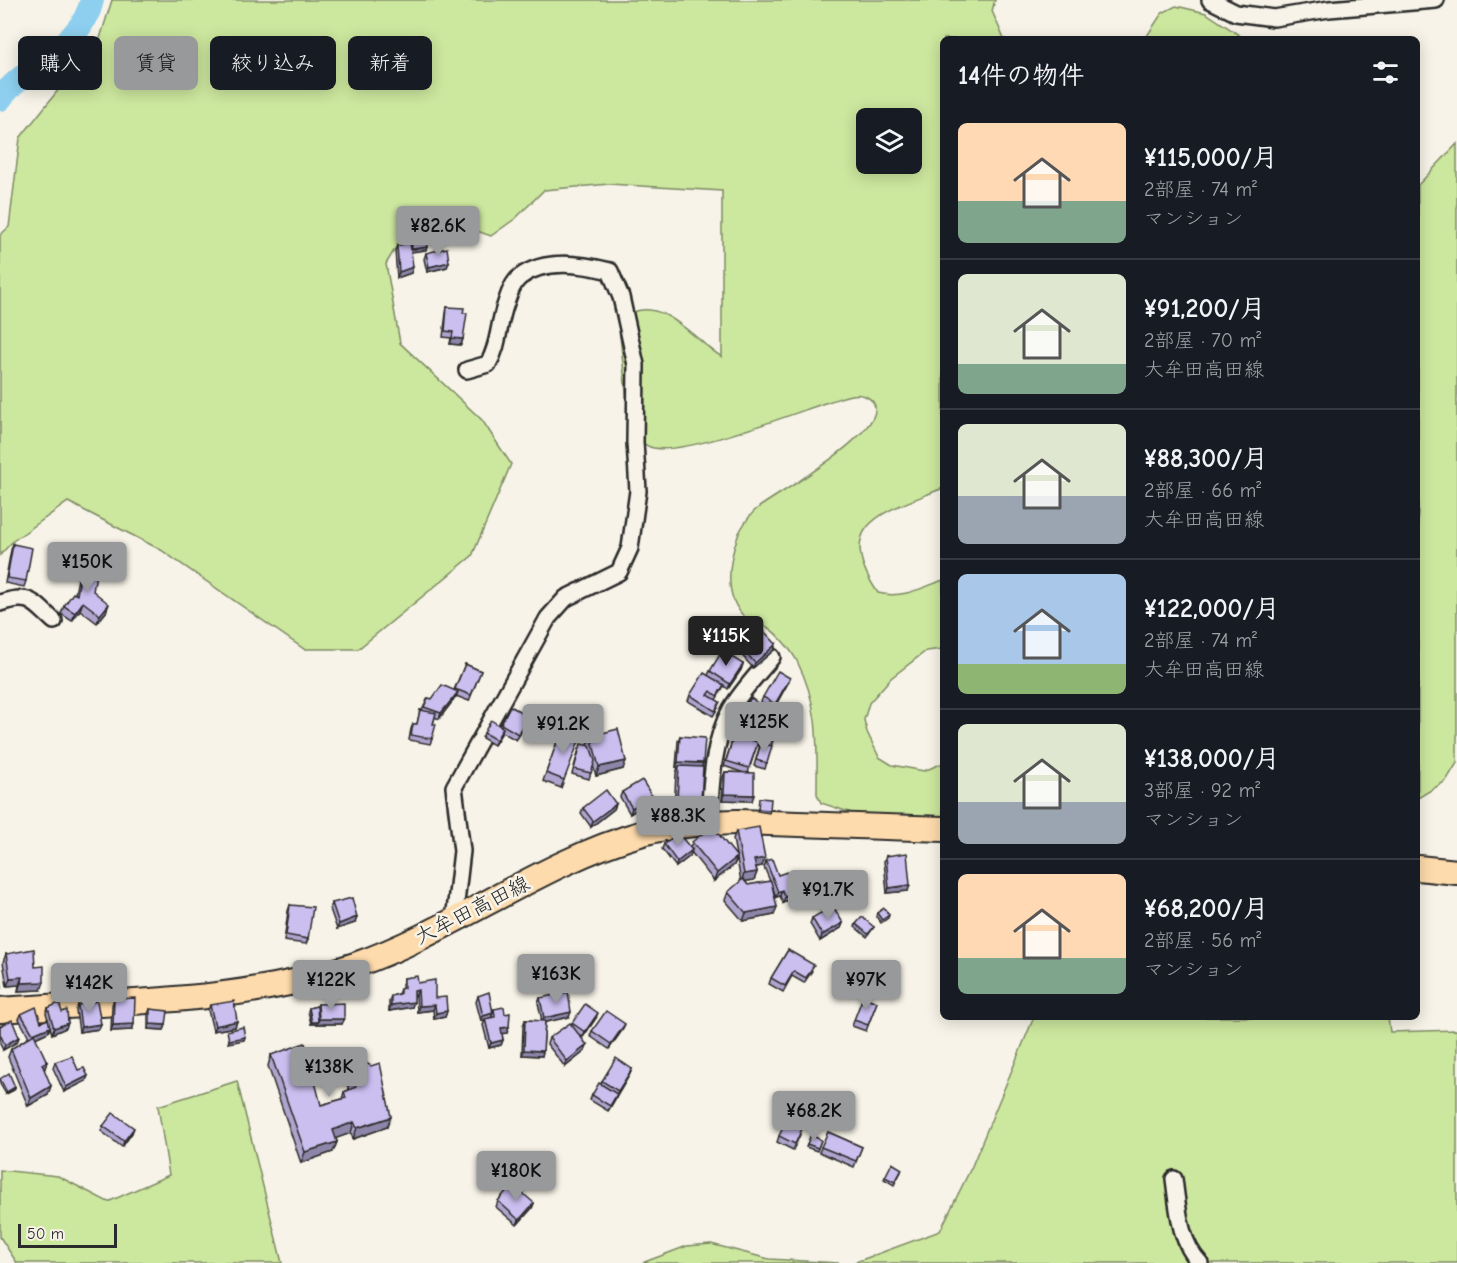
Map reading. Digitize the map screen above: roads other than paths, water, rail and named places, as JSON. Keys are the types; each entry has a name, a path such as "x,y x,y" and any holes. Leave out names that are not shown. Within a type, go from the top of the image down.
{"main road":[{"name":"大牟田高田線","path":"0,1010 174,1000 289,983 376,957 565,863 645,832 709,823 940,829"},
{"path":"1420,868 1457,872"}],"street":[{"path":"1210,0 1236,13 1274,18 1329,9 1436,0"},
{"path":"454,920 462,851 454,787 548,618 566,598 619,572 630,548 638,491 635,442 636,365 621,297 610,272 568,263 541,268 520,277 504,308 496,351 488,364 467,370"},
{"path":"0,603 17,598 29,598 54,621"},
{"path":"709,823 711,783 720,732 732,707 772,657"},
{"path":"1174,1179 1180,1226 1192,1255 1200,1263"}],"waterway":[{"path":"0,99 24,75 65,43 86,16 92,0"}]}
